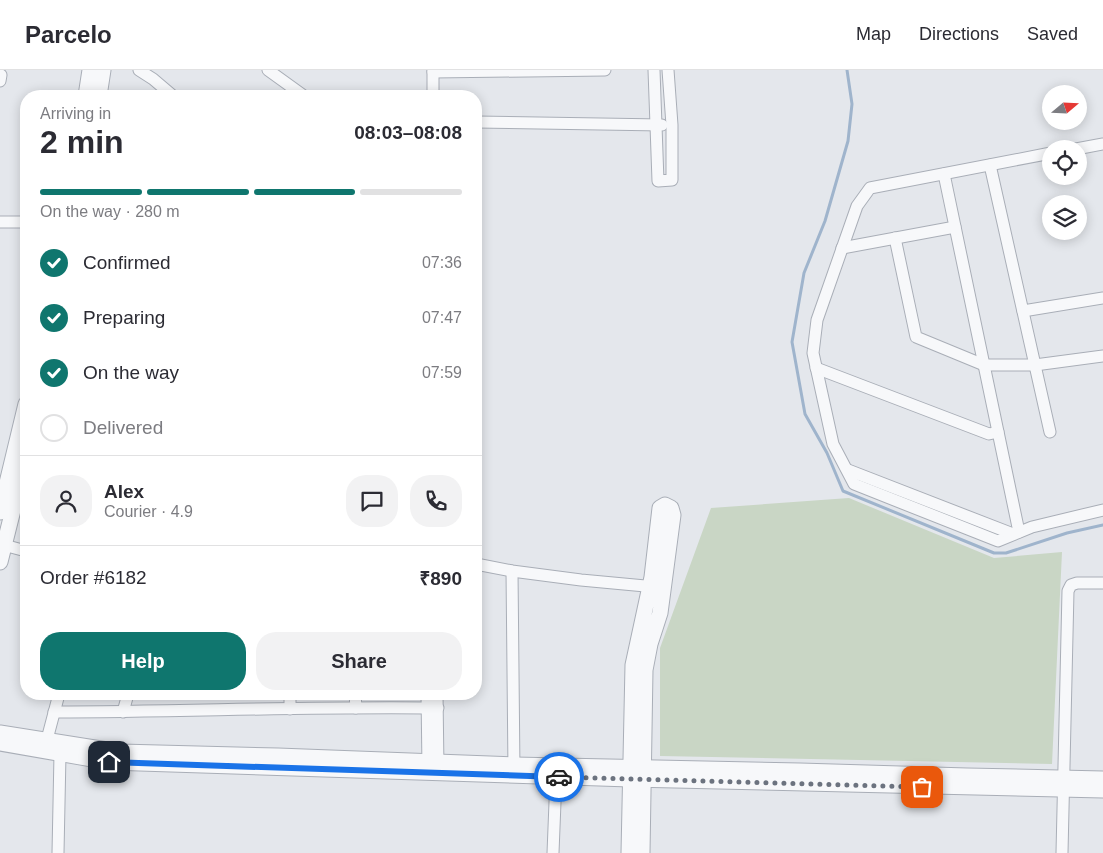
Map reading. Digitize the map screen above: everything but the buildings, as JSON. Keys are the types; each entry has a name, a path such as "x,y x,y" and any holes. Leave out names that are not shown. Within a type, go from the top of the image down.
{"street":[{"path":"87,90 90,70"},
{"path":"100,90 103,70"},
{"path":"139,70 166,90"},
{"path":"268,70 296,90"},
{"path":"433,90 433,71 605,70"},
{"path":"654,70 658,181 672,180 672,125 668,70"},
{"path":"482,122 672,125"},
{"path":"1087,147 1103,144"},
{"path":"1042,156 870,188 857,206 817,320 813,353 833,444 848,470 1016,533 1032,527 1103,510"},
{"path":"990,165 1050,432"},
{"path":"944,174 998,432 1016,533"},
{"path":"0,222 20,222"},
{"path":"842,248 955,227"},
{"path":"895,238 916,337 984,365 1035,365 1103,356"},
{"path":"1022,311 1103,298"},
{"path":"816,368 989,434 998,432"},
{"path":"0,512 4,477 20,424"},
{"path":"0,562 2,545 20,480"},
{"path":"2,545 20,550"},
{"path":"482,565 581,580 656,587 660,612 645,670 629,853"},
{"path":"512,571 514,770"},
{"path":"1062,853 1068,591 1071,585 1077,583 1103,583"},
{"path":"57,700 54,712 50,749 58,853"},
{"path":"123,712 126,700"},
{"path":"290,700 290,709"},
{"path":"355,700 356,708"},
{"path":"429,700 432,708 433,767"},
{"path":"432,708 435,700"},
{"path":"54,712 432,708"},
{"path":"0,733 50,749 109,762 433,767 637,773 810,771 967,776 1064,784 1103,790"},
{"path":"0,744 50,749"},
{"path":"514,770 556,777 637,773"},
{"path":"637,773 642,853"},
{"path":"553,853 556,777"},
{"path":"1064,784 1103,779"}],"green space":[{"path":"849,498 994,558 1062,552 1052,764 660,756 660,648 711,508"}],"waterway":[{"path":"847,70 852,104 848,141 825,221 804,273 792,342 805,414 827,453 843,491 994,553 1006,553 1067,533 1103,525"}],"way so far":[{"path":"559,777 922,787"}],"route":[{"path":"109,762 559,777"}]}
